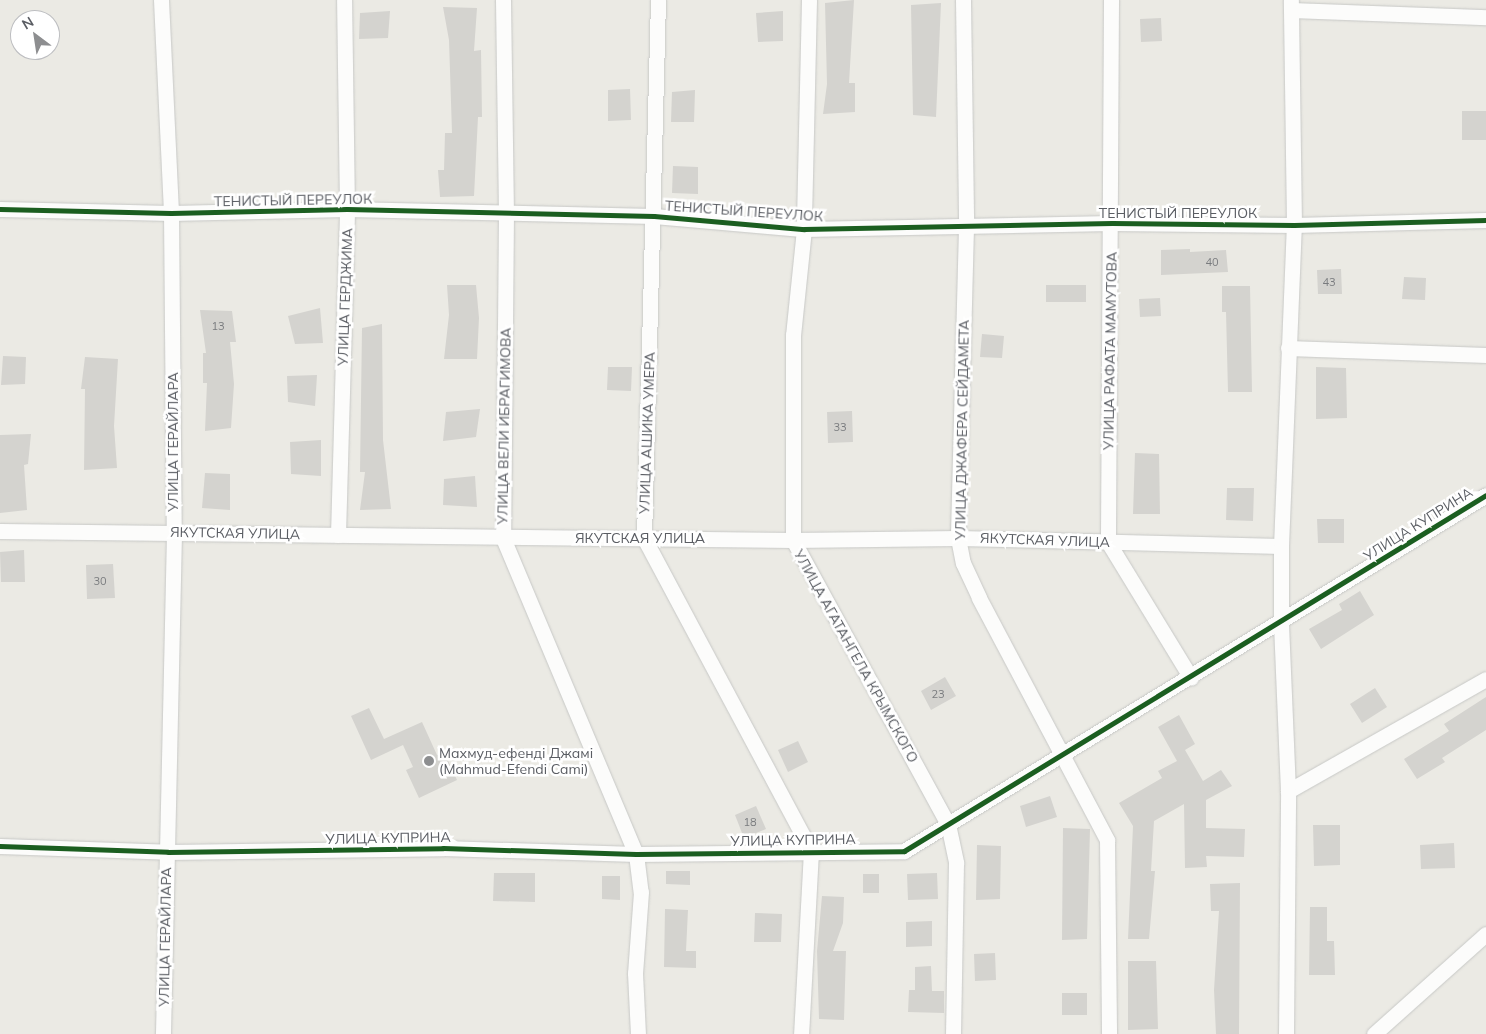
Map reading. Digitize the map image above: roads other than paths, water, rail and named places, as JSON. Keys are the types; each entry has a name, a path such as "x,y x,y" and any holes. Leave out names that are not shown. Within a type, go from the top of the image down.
{"street":[{"name":"УЛИЦА ГЕРАЙЛАРА","path":"162,0 171,213 174,533 163,1034"},
{"name":"УЛИЦА ГЕРДЖИМА","path":"338,535 347,209 344,0"},
{"name":"УЛИЦА ВЕЛИ ИБРАГИМОВА","path":"503,0 506,213 503,538 636,854 641,892 635,973 638,1034"},
{"name":"УЛИЦА АШИКА УМЕРА","path":"658,0 654,216 644,538 811,851"},
{"name":"УЛИЦА АГАТАНГЕЛА КРЫМСКОГО","path":"809,0 804,229 793,335 793,540 948,824 956,863 953,1034"},
{"name":"УЛИЦА ДЖАФЕРА СЕЙДАМЕТА","path":"964,0 966,227 958,538 963,563 978,598 1064,755 1107,840 1109,1034"},
{"name":"УЛИЦА РАФАТА МАМУТОВА","path":"1108,542 1112,224 1111,0"},
{"path":"1286,1034 1288,791 1280,623 1281,546 1294,225 1292,5 1486,16"},
{"name":"ТЕНИСТЫЙ ПЕРЕУЛОК","path":"0,209 171,213 347,209 654,216 804,229 1112,224 1294,225 1486,220"},
{"path":"1288,348 1486,355"},
{"name":"УЛИЦА КУПРИНА","path":"0,846 168,852 443,848 636,854 904,851 1191,678 1486,495"},
{"name":"ЯКУТСКАЯ УЛИЦА","path":"0,531 503,538 793,540 958,538 1281,546"},
{"path":"1108,542 1191,678"},
{"path":"1288,791 1486,679"},
{"path":"801,1034 811,851"},
{"path":"1374,1034 1486,934"}],"place":[{"name":"Махмуд-ефенді Джамі (Mahmud-Efendi Cami)","path":"429,761"}]}
